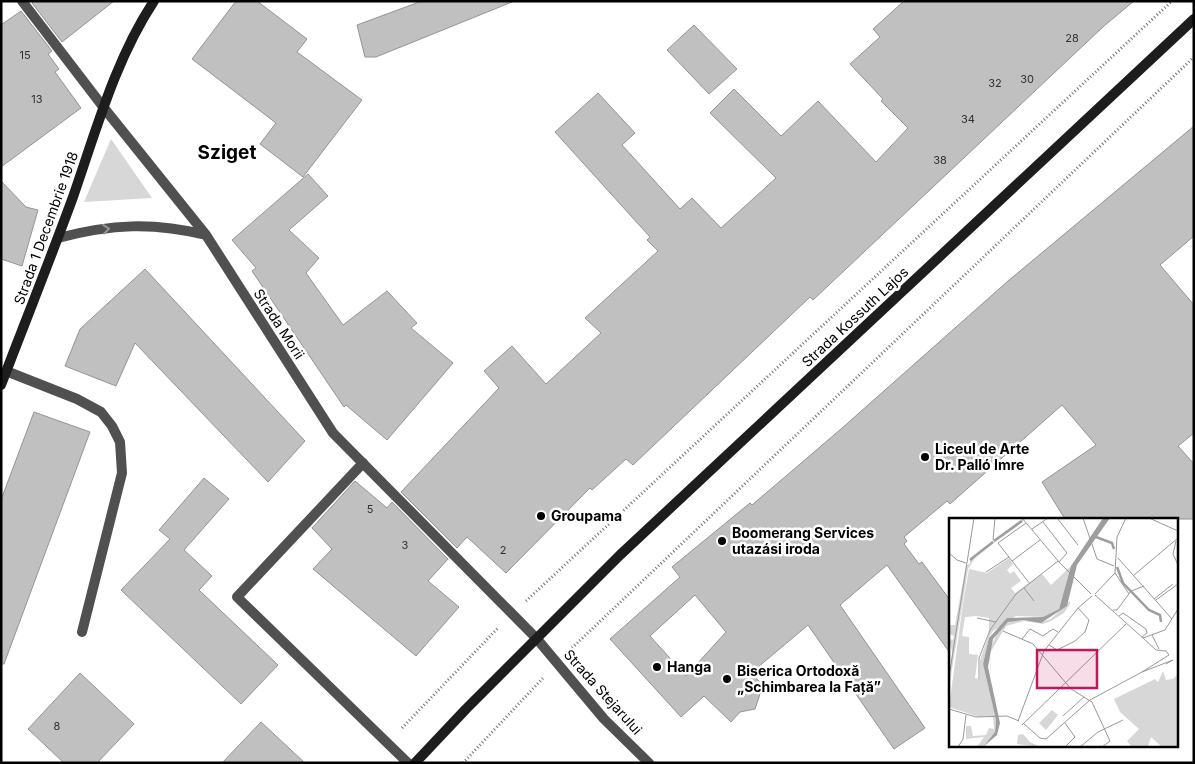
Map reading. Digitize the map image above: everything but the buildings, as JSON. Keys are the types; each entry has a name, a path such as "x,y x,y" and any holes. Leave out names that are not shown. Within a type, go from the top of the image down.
{"main road":[{"name":"Strada 1 Decembrie 1918","path":"1,384 58,238 124,54 140,22 154,1"},
{"name":"Strada Kossuth Lajos","path":"415,763 466,709 620,555 1194,19"}],"street":[{"name":"Strada Morii","path":"22,1 104,108 206,235 333,433 511,614 538,639"},
{"path":"58,238 84,231 146,225 178,228 206,235"},
{"path":"6,371 77,399 101,412 112,426 120,442 122,473 82,632"},
{"path":"363,464 237,597 408,763"},
{"name":"Strada Stejarului","path":"538,639 604,719 649,763"}],"path":[{"path":"388,743 511,614 1172,1"},
{"path":"462,763 581,638 1194,57"}],"shaded area":[{"path":"111,139 152,198 84,202"}],"place":[{"name":"Liceul de Arte Dr. Palló Imre","path":"925,457"},
{"name":"Groupama","path":"541,516"},
{"name":"Boomerang Services utazási iroda","path":"722,541"},
{"name":"Hanga","path":"657,667"},
{"name":"Biserica Ortodoxă „Schimbarea la Față”","path":"727,679"}],"district":[{"name":"Sziget","path":"227,152"}]}
